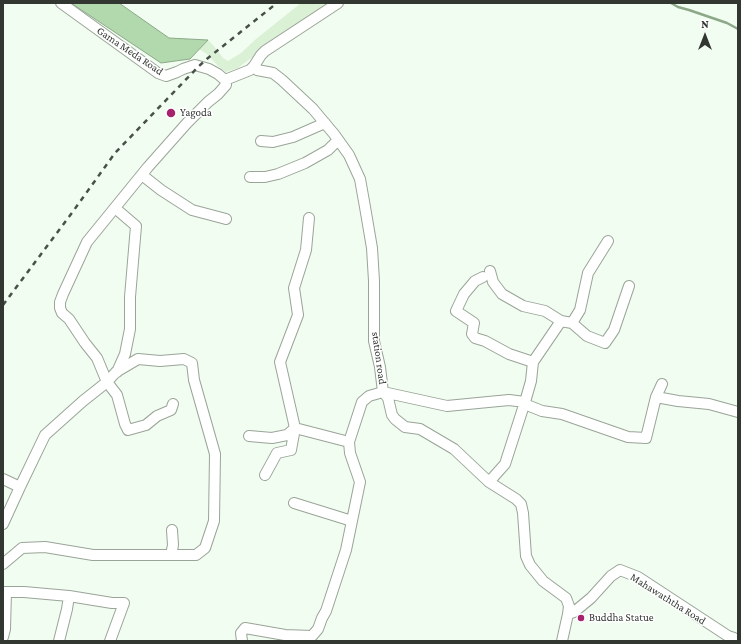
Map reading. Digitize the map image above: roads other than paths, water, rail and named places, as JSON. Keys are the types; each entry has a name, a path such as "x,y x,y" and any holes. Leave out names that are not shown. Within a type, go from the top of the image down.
{"street":[{"name":"Gama Meda Road","path":"61,3 158,73 166,76 195,65 209,69 225,80"},
{"path":"173,404 170,410 158,416 146,425 128,430 117,395 107,382 97,358 69,319 62,313 60,302 63,294 88,242 142,175 187,123 226,85 225,80 250,70 265,51 338,3"},
{"name":"station road","path":"254,66 256,70 273,73 313,109 349,155 360,179 372,248 374,281 374,341 384,392 388,398 392,415 405,426 420,429 454,449 489,482 516,499 521,504 526,556 530,565 543,581 566,598 568,614 562,641"},
{"path":"262,141 272,142 293,137 324,123"},
{"path":"250,177 264,177 278,174 305,163 328,150 338,140"},
{"path":"142,175 161,190 192,210 226,220"},
{"path":"3,524 45,435 82,400 107,382 116,372 125,354 130,329 130,297 136,226 115,208"},
{"path":"265,475 277,453 291,450 295,428 280,362 298,315 294,288 306,250 309,218"},
{"path":"572,323 580,310 588,273 608,241"},
{"path":"533,362 509,354 486,341 474,338 472,334 474,323 456,311 464,294 475,281 486,274 502,294 523,306 545,311 561,321 572,323 587,336 605,343 614,330 629,286"},
{"path":"489,482 505,464 532,381 533,362 561,321"},
{"path":"3,564 22,548 45,547 93,554 171,555 196,554 205,548 214,521 215,454 194,380 192,364 184,358 160,361 138,359 116,372"},
{"path":"242,641 241,633 245,628 285,635 312,636 318,628 326,611 346,550 360,482 350,453 349,442 362,402 369,396 384,392 447,406 509,400 525,402 527,405 542,411 562,414 628,437 646,438 656,397 662,384"},
{"path":"656,397 708,404 738,412"},
{"path":"295,428 349,442"},
{"path":"249,436 272,438 287,435 295,428"},
{"path":"3,479 20,487"},
{"path":"294,503 352,521"},
{"path":"171,555 173,545 172,530"},
{"name":"Mahawaththa Road","path":"568,614 574,612 591,598 611,576 620,570 638,578 728,636 735,638"},
{"path":"3,637 5,629 4,592 24,592 69,596 112,603 124,603 110,641"},
{"path":"59,641 69,596"}],"waterway":[{"path":"671,3 678,7 727,23 738,29"}],"railway":[{"path":"3,305 115,153 199,66 277,3"}],"place":[{"name":"Yagoda","path":"171,113"},
{"name":"Buddha Statue","path":"581,618"}]}
